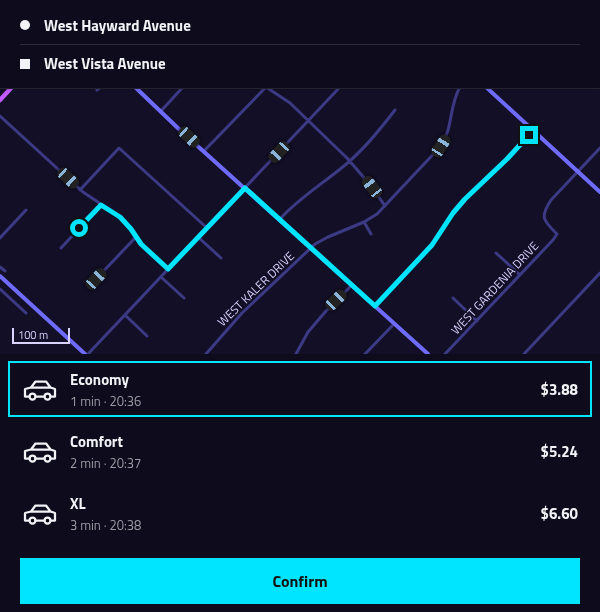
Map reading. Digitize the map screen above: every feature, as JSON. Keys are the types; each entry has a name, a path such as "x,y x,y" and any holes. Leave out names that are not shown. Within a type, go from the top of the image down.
{"main road":[{"path":"0,100 11,88"}],"street":[{"path":"136,88 204,152 428,354"},
{"path":"161,111 182,88"},
{"path":"204,152 265,88"},
{"path":"268,88 290,103 350,161 372,187 385,206"},
{"path":"88,354 339,88"},
{"name":"WEST KALER DRIVE","path":"206,354 242,313 310,248 328,237 364,222 385,206 446,139 453,103 460,88"},
{"path":"487,88 600,192"},
{"path":"280,219 296,203 350,161 374,136 395,110"},
{"path":"0,116 80,190 120,217 145,248 168,269"},
{"path":"375,306 432,245 453,213 465,199 507,159 533,130"},
{"path":"80,190 119,148 207,228"},
{"path":"578,171 600,148"},
{"name":"WEST GARDENIA DRIVE","path":"445,354 520,276 557,234 546,223 544,210 551,200 578,171"},
{"path":"60,248 101,205"},
{"path":"0,238 26,210"},
{"path":"364,222 370,234"},
{"path":"90,280 96,279 136,236"},
{"path":"198,238 221,258"},
{"path":"496,252 520,276"},
{"path":"0,267 5,271"},
{"path":"524,354 600,273"},
{"path":"0,276 85,354"},
{"path":"161,277 184,298"},
{"path":"296,354 308,332 336,300 352,285"},
{"path":"0,289 26,313"},
{"path":"453,298 477,321"},
{"path":"125,315 147,336"},
{"path":"365,354 394,324"}],"route":[{"path":"79,228 101,205 120,217 131,229 141,244 168,269 245,188 375,306 432,245 444,229 453,213 465,199 507,159 529,135"}]}
